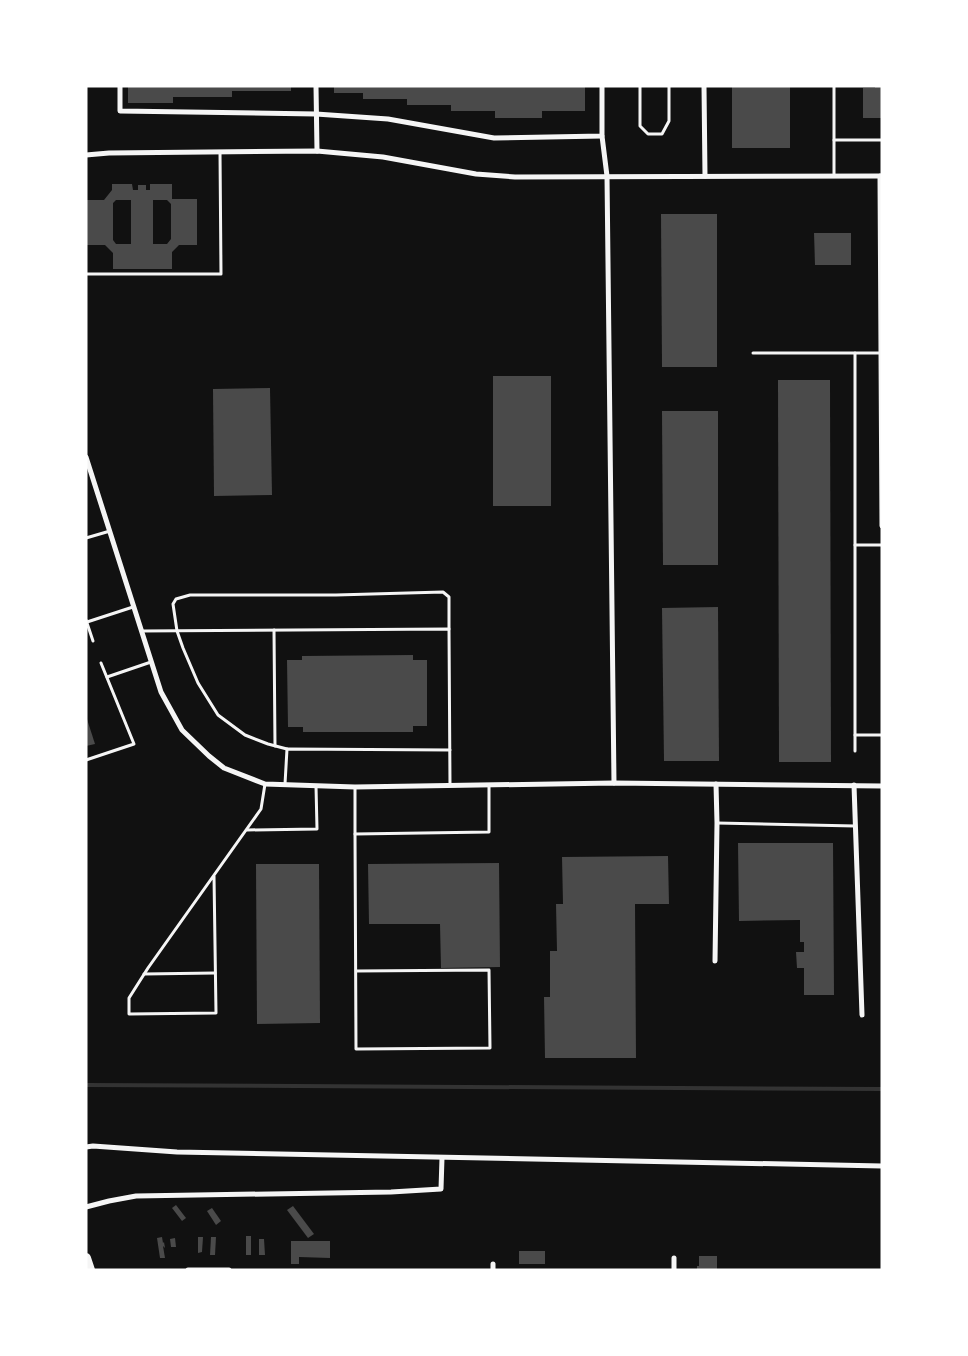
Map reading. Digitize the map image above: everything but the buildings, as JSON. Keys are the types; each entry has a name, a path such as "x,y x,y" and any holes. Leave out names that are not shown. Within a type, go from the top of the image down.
{"highway":[{"path":"86,1258 90,1270"}],"street":[{"path":"120,86 120,111 316,114 388,119 494,138 602,136"},
{"path":"316,86 317,151"},
{"path":"602,86 602,136 607,176 614,783"},
{"path":"704,86 705,176"},
{"path":"86,155 109,153 317,151 383,157 476,174 515,177 881,176 882,526"},
{"path":"86,459 161,692 182,730 224,768 265,784 316,786 614,783 882,786"},
{"path":"716,784 716,961"},
{"path":"854,785 862,1015"},
{"path":"86,1147 177,1152 882,1166"},
{"path":"86,1207 136,1196 381,1192 441,1189 442,1158"},
{"path":"674,1258 674,1270"},
{"path":"188,1270 229,1270"}],"lane":[{"path":"640,86 640,126 648,134 662,134 668,121 669,86"},
{"path":"834,86 834,176"},
{"path":"834,140 882,140"},
{"path":"86,274 221,274 220,152"},
{"path":"753,353 881,353"},
{"path":"855,353 855,752"},
{"path":"86,538 110,531"},
{"path":"855,545 882,545"},
{"path":"450,750 288,749 245,736 218,715 198,683 177,631 172,604 176,599 190,595 326,595 443,592 449,597 450,750 450,786"},
{"path":"93,641 87,621 133,608"},
{"path":"140,631 449,629"},
{"path":"274,630 275,746"},
{"path":"107,677 151,662"},
{"path":"86,760 134,744 101,663"},
{"path":"855,735 882,736"},
{"path":"285,785 288,749"},
{"path":"214,876 216,1013 129,1014 129,998 144,974 261,809 265,784"},
{"path":"355,834 489,832 489,785"},
{"path":"247,830 317,829 316,786"},
{"path":"355,787 356,1049 490,1048 489,970 356,971"},
{"path":"717,823 855,826"},
{"path":"144,974 215,973"}],"waterway":[{"path":"86,1085 882,1089"}]}
